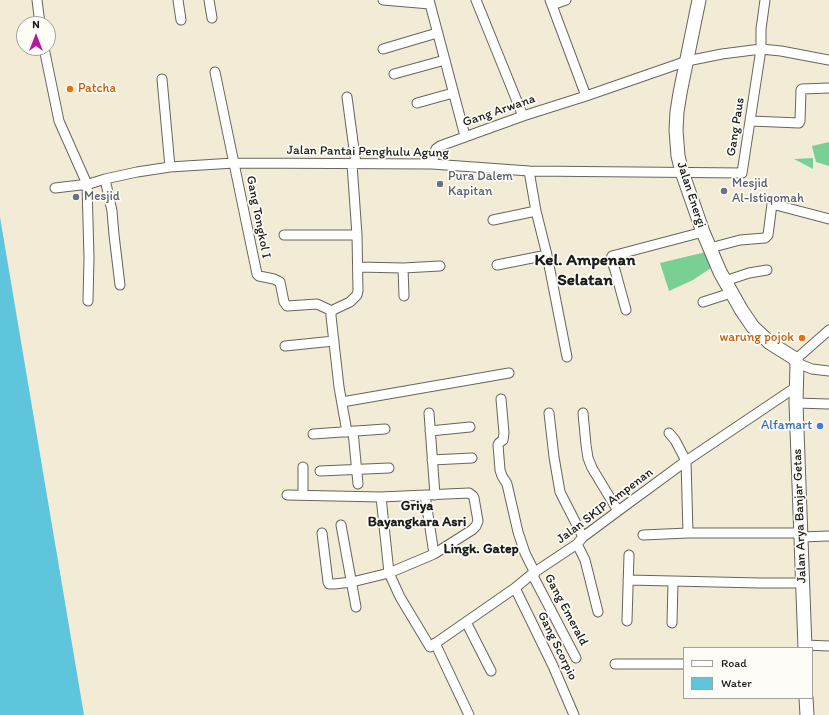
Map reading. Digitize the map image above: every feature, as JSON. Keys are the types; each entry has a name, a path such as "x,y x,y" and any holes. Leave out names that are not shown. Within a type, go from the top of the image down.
{"highway":[{"name":"Jalan Energi","path":"699,0 676,119 676,146 682,172 703,232 732,293 748,319 760,334 796,362"},
{"name":"Jalan Arya Banjar Getas","path":"796,362 800,535 805,647"},
{"path":"806,699 807,715"}],"street":[{"path":"37,0 39,16"},
{"path":"178,0 181,20"},
{"path":"209,0 212,18"},
{"path":"383,0 430,2 465,136"},
{"path":"476,0 523,116"},
{"path":"566,0 551,2 586,96"},
{"name":"Gang Paus","path":"682,172 742,173 761,50 761,29 765,0"},
{"path":"383,50 437,33"},
{"name":"Gang Arwana","path":"432,164 436,149 438,147 465,136 687,61 722,54 761,50 781,51 829,60"},
{"path":"46,56 59,121 87,184 89,258 88,301"},
{"path":"394,74 444,60"},
{"path":"216,72 234,163"},
{"path":"162,79 170,167"},
{"path":"751,121 799,123 800,90 829,88"},
{"path":"417,103 453,93"},
{"path":"347,97 354,164 358,291 357,295 350,302 333,310 331,316 339,387 350,432 358,484"},
{"name":"Jalan Pantai Penghulu Agung","path":"56,188 89,184 137,172 170,167 234,163 432,164 529,171 682,172"},
{"name":"Gang Tongkol I","path":"234,163 257,274 259,276 274,279 280,282 284,302 287,306 317,304 332,311"},
{"path":"529,171 536,210 547,255 566,357"},
{"path":"105,179 112,212 120,285"},
{"path":"710,248 740,240 765,238 768,234 772,204 829,219"},
{"path":"493,220 536,210"},
{"path":"626,310 611,259 612,256 703,232"},
{"path":"284,235 357,234"},
{"path":"497,265 547,255"},
{"path":"358,267 403,268 440,266"},
{"path":"403,268 404,296"},
{"path":"725,281 749,273 767,270"},
{"path":"703,302 732,293"},
{"path":"829,330 796,362 812,369 829,371"},
{"path":"286,346 334,341"},
{"path":"342,402 509,372"},
{"name":"Jalan SKIP Ampenan","path":"433,645 580,541 686,461 796,387"},
{"name":"Gang Emerald","path":"501,399 504,433 503,440 498,445 500,470 507,484 523,546 534,574 576,658"},
{"path":"796,403 829,404"},
{"path":"583,412 588,458 592,468 618,511"},
{"path":"548,413 560,492 580,541 598,612"},
{"path":"429,414 435,494"},
{"path":"430,431 470,428"},
{"path":"314,434 385,430"},
{"path":"669,433 675,440 686,461 688,533"},
{"path":"432,460 472,458"},
{"path":"303,467 303,496"},
{"path":"320,471 388,468"},
{"path":"287,496 381,497 469,493 473,496 476,504 478,521 476,526 434,554 389,573 352,582 329,584 322,533"},
{"path":"425,495 434,554"},
{"path":"381,497 389,573 400,597 433,645 469,715"},
{"path":"340,525 356,607"},
{"path":"643,535 688,533 829,536"},
{"path":"627,621 629,555"},
{"path":"628,580 673,582 802,583"},
{"path":"672,623 673,582"},
{"name":"Gang Scorpio","path":"514,588 553,666 574,715"},
{"path":"466,622 491,671"},
{"path":"805,647 829,646"},
{"path":"615,664 683,664"}],"green space":[{"path":"829,142 829,166 816,162 812,146"},
{"path":"813,158 813,169 794,159"},
{"path":"710,251 714,266 693,280 669,291 660,263"}],"water":[{"path":"0,217 84,715 0,715"}],"place":[{"name":"Patcha","path":"70,89"},
{"name":"Pura Dalem Kapitan","path":"440,184"},
{"name":"Mesjid Al-Istiqomah","path":"724,191"},
{"name":"Mesjid","path":"76,197"},
{"name":"warung pojok","path":"802,338"},
{"name":"Alfamart","path":"820,426"}],"district":[{"name":"Kel. Ampenan Selatan","path":"585,271"},
{"name":"Griya Bayangkara Asri","path":"417,514"},
{"name":"Lingk. Gatep","path":"481,549"}]}
